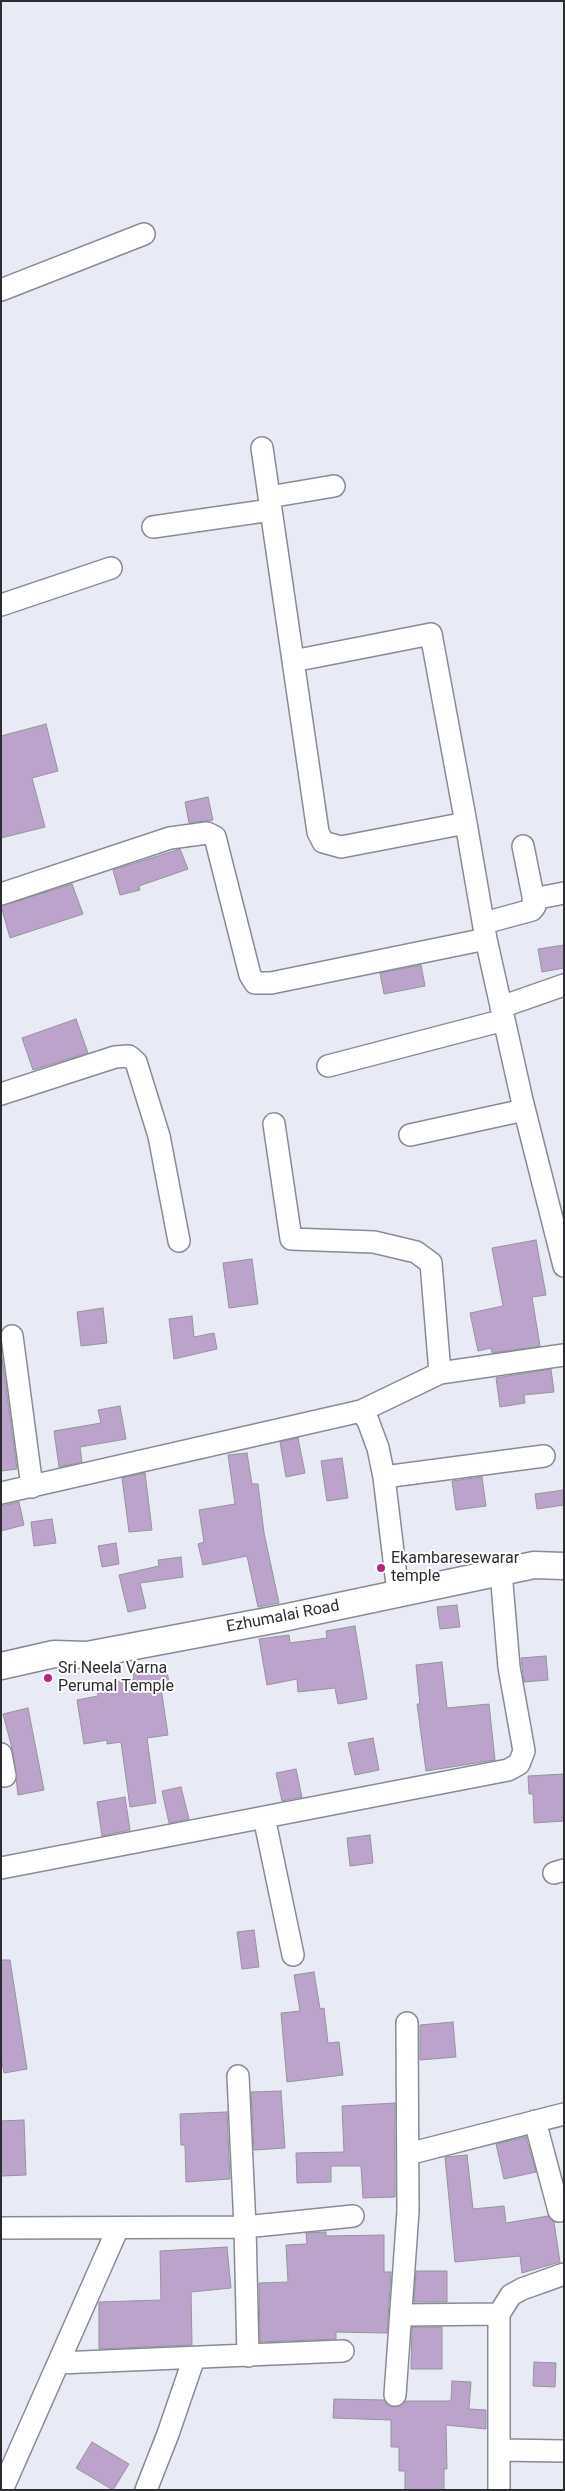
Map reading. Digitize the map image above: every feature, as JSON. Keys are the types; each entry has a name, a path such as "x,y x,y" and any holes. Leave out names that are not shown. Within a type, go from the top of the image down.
{"street":[{"path":"1,290 144,234"},
{"path":"262,448 318,832 323,842 341,847 466,824"},
{"path":"154,527 270,504 334,486"},
{"path":"1,605 111,568"},
{"path":"293,660 431,634 485,931 524,1110 564,1266"},
{"path":"1,894 170,838 207,833 215,837 250,975 255,984 271,983 485,931 532,910 535,906 523,846"},
{"path":"533,899 564,893"},
{"path":"328,1066 503,1014 564,985"},
{"path":"1,1094 115,1058 129,1056 136,1062 159,1136 179,1241"},
{"path":"410,1135 524,1110"},
{"path":"274,1124 291,1239 374,1242 416,1252 431,1263 440,1373"},
{"path":"12,1336 32,1486"},
{"path":"1,1494 361,1410 440,1373 564,1355"},
{"path":"361,1410 368,1421 378,1448 384,1478 398,1593"},
{"path":"384,1478 544,1456"},
{"name":"Ezhumalai Road","path":"1,1666 54,1654 87,1655 534,1565 564,1566"},
{"path":"1,1868 508,1770 519,1764 524,1751 509,1667 501,1572"},
{"path":"1,1754 6,1776"},
{"path":"264,1817 293,1955"},
{"path":"395,2395 408,2211 407,2023"},
{"path":"238,2076 245,2227 248,2356"},
{"path":"408,2154 564,2114"},
{"path":"535,2121 559,2212"},
{"path":"1,2228 245,2227 353,2216"},
{"path":"2,2490 118,2228"},
{"path":"499,2490 501,2450 499,2314 511,2295 522,2289 564,2274"},
{"path":"402,2314 499,2314"},
{"path":"59,2363 342,2351"},
{"path":"146,2490 168,2434 194,2358"},
{"path":"501,2450 564,2451"}],"building":[{"path":"46,724 58,771 32,778 45,827 1,838 1,736"},
{"path":"208,797 213,820 189,823 185,802"},
{"path":"180,849 188,869 139,886 140,890 120,895 113,870"},
{"path":"72,884 83,914 10,938 1,906"},
{"path":"564,945 564,968 542,972 538,949"},
{"path":"421,965 425,986 384,994 380,973"},
{"path":"76,1019 88,1053 33,1070 22,1038"},
{"path":"536,1240 546,1295 532,1297 540,1346 492,1353 491,1348 478,1351 470,1313 503,1306 492,1248"},
{"path":"252,1259 258,1304 229,1308 223,1263"},
{"path":"103,1308 107,1343 81,1346 77,1312"},
{"path":"192,1316 194,1337 214,1333 217,1349 174,1359 169,1319"},
{"path":"1,1350 17,1469 1,1471"},
{"path":"551,1369 554,1392 524,1395 525,1403 500,1407 496,1378"},
{"path":"120,1406 126,1439 80,1447 82,1462 59,1467 54,1431 101,1423 98,1410"},
{"path":"298,1438 305,1473 286,1477 280,1442"},
{"path":"247,1453 252,1484 258,1484 264,1533 279,1603 258,1607 247,1556 203,1565 198,1544 204,1542 199,1510 235,1504 228,1455"},
{"path":"342,1458 348,1498 327,1501 321,1461"},
{"path":"145,1473 152,1530 129,1532 122,1478"},
{"path":"482,1477 486,1506 456,1510 452,1481"},
{"path":"564,1490 564,1505 537,1509 535,1494"},
{"path":"19,1502 24,1525 1,1531 1,1506"},
{"path":"52,1519 56,1543 34,1546 31,1522"},
{"path":"116,1543 119,1564 102,1567 98,1546"},
{"path":"181,1557 183,1577 140,1583 146,1608 128,1612 119,1575 159,1566 158,1560"},
{"path":"457,1605 460,1627 440,1629 437,1607"},
{"path":"355,1626 367,1699 338,1704 335,1688 298,1692 297,1679 267,1685 259,1639 289,1635 290,1643 327,1638 326,1631"},
{"path":"546,1656 548,1680 524,1682 521,1658"},
{"path":"442,1662 447,1708 489,1704 495,1760 426,1771 417,1704 420,1704 416,1665"},
{"path":"166,1667 170,1687 161,1688 168,1735 147,1738 156,1803 130,1807 121,1742 107,1744 107,1740 84,1744 77,1700 98,1696 96,1685 134,1679 133,1673"},
{"path":"28,1708 44,1790 18,1795 13,1752 3,1714"},
{"path":"373,1738 379,1770 355,1775 348,1743"},
{"path":"296,1769 302,1797 282,1801 276,1773"},
{"path":"564,1774 564,1821 534,1823 533,1794 529,1794 528,1776"},
{"path":"181,1787 189,1819 169,1823 162,1791"},
{"path":"125,1797 130,1830 102,1836 97,1802"},
{"path":"370,1835 373,1863 350,1866 347,1838"},
{"path":"254,1930 259,1967 242,1969 237,1932"},
{"path":"1,1960 10,1960 27,2069 4,2073 1,2058"},
{"path":"314,1972 320,2009 324,2008 328,2043 339,2042 343,2075 287,2082 281,2013 300,2011 294,1975"},
{"path":"453,2022 456,2057 420,2060 420,2025"},
{"path":"281,2091 285,2148 254,2150 251,2092"},
{"path":"395,2103 395,2197 363,2198 361,2166 331,2166 331,2182 297,2183 296,2153 344,2152 342,2106"},
{"path":"227,2112 230,2179 186,2182 185,2145 181,2145 180,2114"},
{"path":"24,2120 26,2175 1,2176 1,2121"},
{"path":"526,2137 536,2172 504,2179 496,2144"},
{"path":"467,2155 473,2209 504,2206 506,2223 548,2216 554,2222 560,2262 522,2273 520,2256 455,2262 445,2157"},
{"path":"326,2232 326,2236 384,2235 384,2272 391,2272 387,2333 336,2332 336,2339 260,2342 259,2283 288,2282 286,2245 307,2244 306,2233"},
{"path":"227,2247 231,2288 191,2292 192,2345 99,2349 99,2302 161,2300 160,2251"},
{"path":"416,2271 447,2271 447,2302 414,2302"},
{"path":"412,2327 442,2327 442,2369 411,2369"},
{"path":"534,2362 556,2363 555,2387 533,2386"},
{"path":"452,2381 471,2382 469,2409 486,2410 486,2429 446,2425 447,2469 444,2469 444,2490 405,2490 405,2471 399,2471 399,2447 391,2447 391,2420 333,2418 334,2399 384,2400 388,2406 395,2407 401,2406 406,2401 451,2401"},
{"path":"92,2442 129,2464 113,2490 76,2468"}],"place":[{"name":"Ekambaresewarar temple","path":"381,1568"},
{"name":"Sri Neela Varna Perumal Temple","path":"48,1678"}]}
